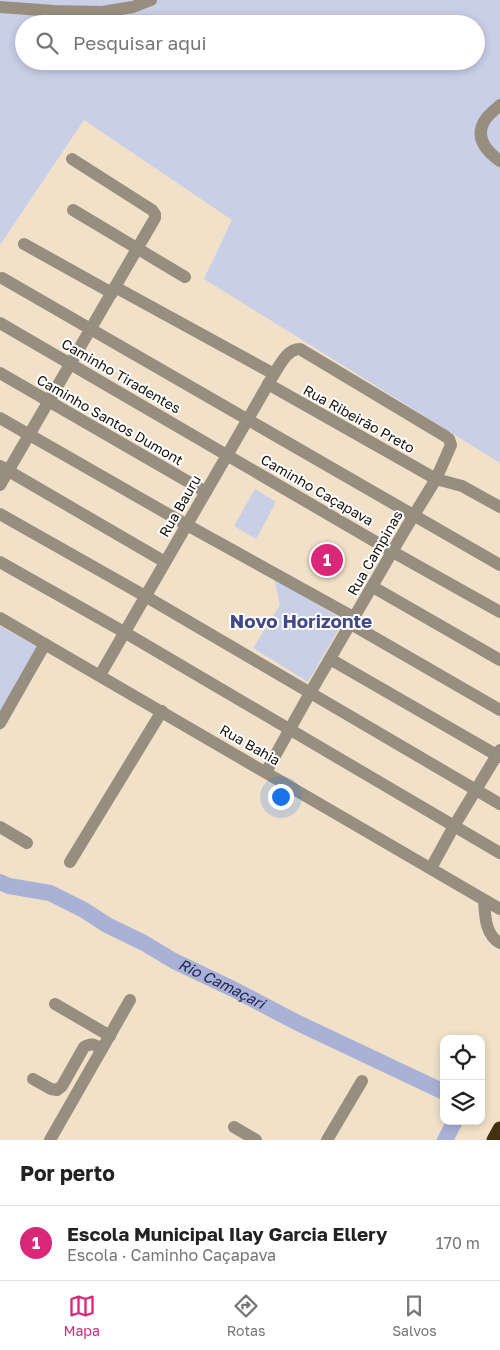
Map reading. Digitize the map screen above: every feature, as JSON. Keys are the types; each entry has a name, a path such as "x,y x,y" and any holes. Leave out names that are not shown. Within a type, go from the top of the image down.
{"highway":[{"path":"494,1140 500,1130"}],"street":[{"path":"0,7 102,12 133,7 151,0"},
{"path":"500,105 486,120 480,136 482,144 500,160"},
{"path":"0,486 4,468 29,435 155,218 152,210 72,159"},
{"path":"73,210 185,277"},
{"name":"Rua Ribeirão Preto","path":"24,244 113,290 271,379 436,479 462,486 500,507"},
{"path":"2,278 500,565"},
{"name":"Caminho Tiradentes","path":"0,323 227,454"},
{"name":"Rua Campinas","path":"266,772 310,693 436,479 451,445 449,439 300,349 289,353"},
{"name":"Rua Bauru","path":"100,675 271,379 289,353"},
{"name":"Caminho Santos Dumont","path":"0,373 206,492"},
{"path":"0,418 353,621 500,710"},
{"name":"Caminho Caçapava","path":"227,454 393,552 500,612"},
{"path":"4,468 165,562"},
{"path":"0,514 145,596 500,804"},
{"path":"0,562 124,632 500,853"},
{"path":"373,587 500,660"},
{"name":"Rua Bahia","path":"0,618 500,909"},
{"path":"0,723 45,644"},
{"path":"330,659 499,754 454,826 431,868"},
{"path":"70,862 162,711"},
{"path":"0,827 27,843"},
{"path":"484,900 488,927 491,935 500,943"},
{"path":"50,1140 130,1000"},
{"path":"55,1004 110,1036"},
{"path":"33,1079 51,1089 57,1090 62,1086 84,1047 93,1044 102,1049"},
{"path":"327,1140 362,1080"},
{"path":"234,1127 256,1140"}],"shaded area":[{"path":"0,0 500,0 500,463 204,279 232,220 84,120 0,245"},
{"path":"255,489 276,502 256,539 234,526"},
{"path":"274,578 344,620 308,682 253,648 280,605"},
{"path":"0,626 45,651 0,732"}],"waterway":[{"name":"Rio Camaçari","path":"0,882 9,886 50,893 174,961 298,1023 440,1090"},
{"name":"Rio Camaçari","path":"445,1140 453,1125"}],"place":[{"name":"Escola Municipal Ilay Garcia Ellery","path":"327,560"}],"district":[{"name":"Novo Horizonte","path":"301,621"}]}
